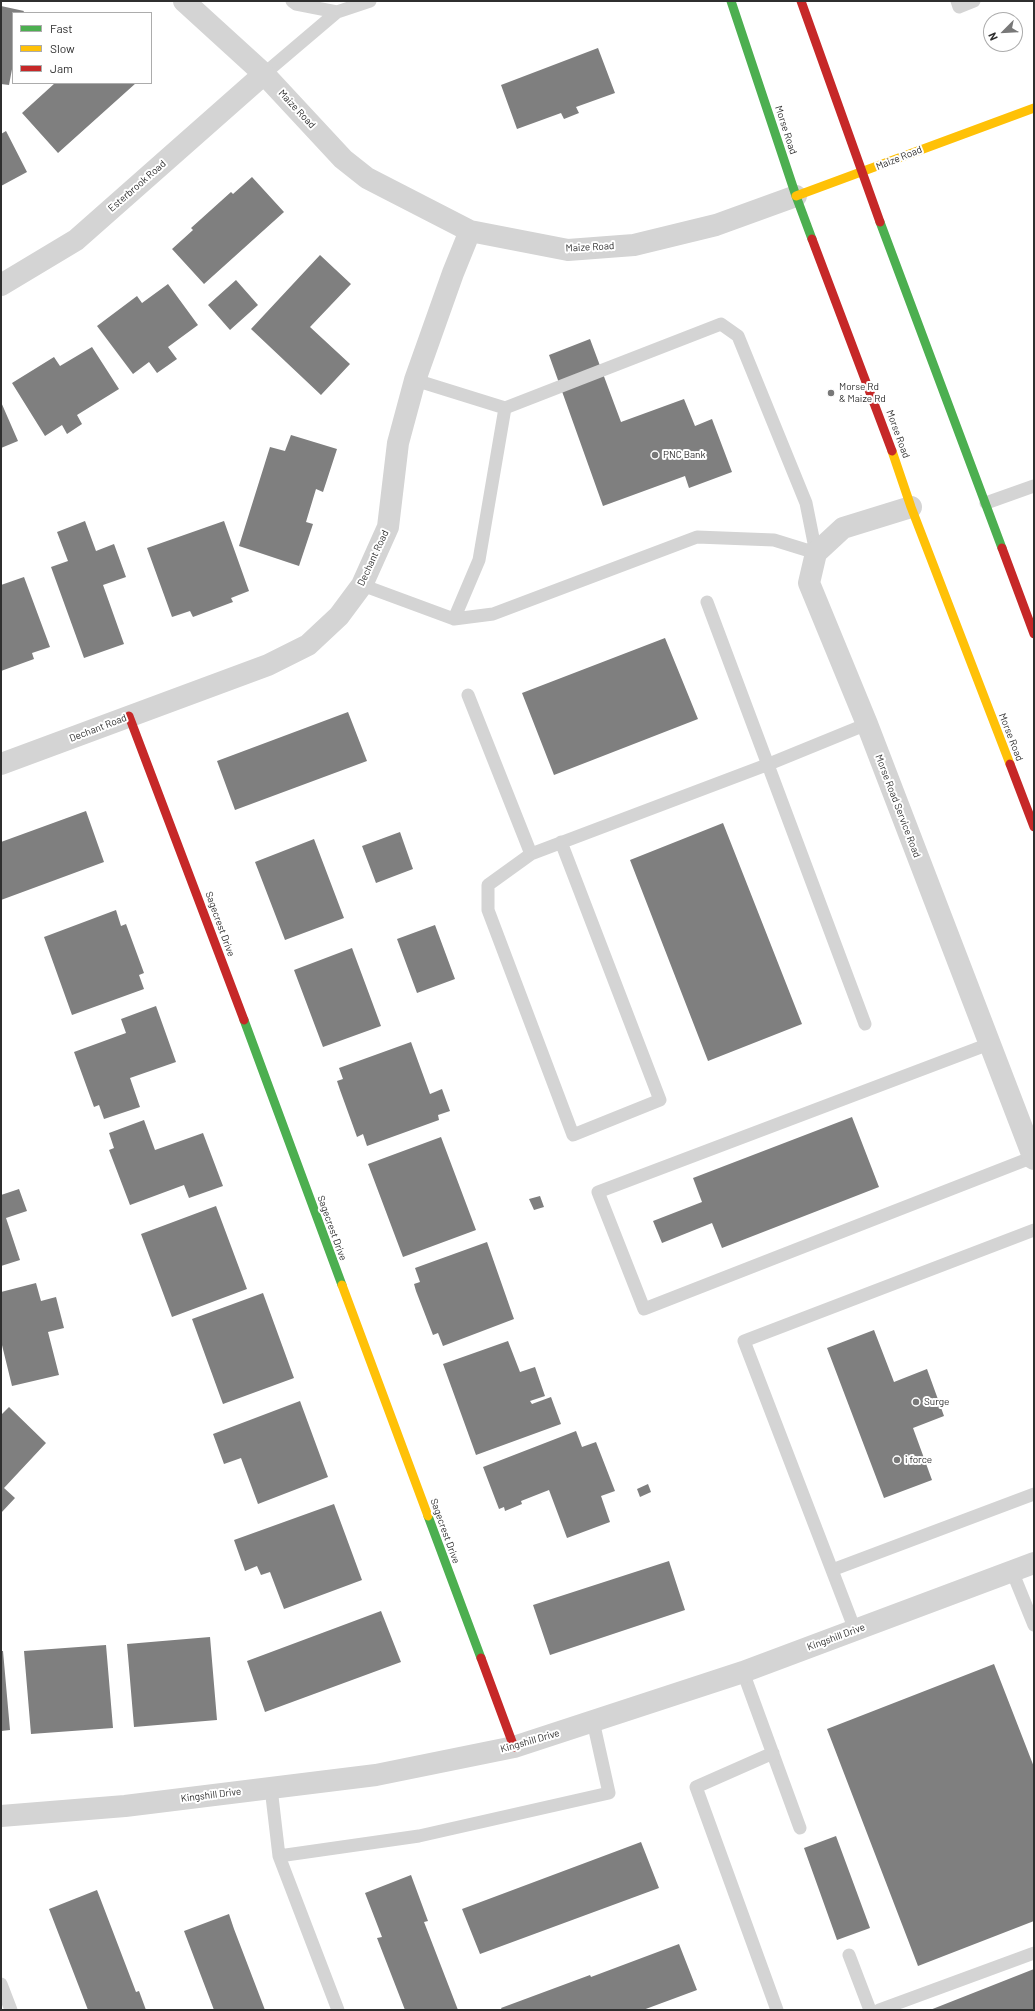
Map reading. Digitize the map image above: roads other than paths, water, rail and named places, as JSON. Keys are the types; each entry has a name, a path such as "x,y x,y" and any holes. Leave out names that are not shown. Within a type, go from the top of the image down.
{"main road":[{"name":"Morse Road","path":"731,1 796,196 888,438 911,506 1034,827"},
{"path":"801,1 862,173 986,503 1028,601 1034,634"},
{"name":"Maize Road","path":"796,196 862,173 1034,108"},
{"name":"Sagecrest Drive","path":"129,716 514,1747"}],"street":[{"name":"Maize Road","path":"184,1 264,74 343,159 367,178 470,231 568,250 634,245 716,225 796,196"},
{"name":"Esterbrook Road","path":"1,285 76,240 264,74"},
{"name":"Dechant Road","path":"1,764 268,665 308,645 339,616 362,585 388,527 398,443 415,380 453,273 470,231"},
{"path":"816,553 843,528 911,506"},
{"name":"Morse Road Service Road","path":"816,553 809,583 867,724 1034,1158"},
{"name":"Kingshill Drive","path":"1,1816 126,1806 376,1775 514,1747 743,1672 1034,1563"}],"lane":[{"path":"292,1 296,4 337,12 370,1"},
{"path":"264,74 337,12 345,1"},
{"path":"957,1 959,7 974,1"},
{"path":"362,585 454,619 493,614 697,537 774,540 816,553 806,503 738,336 721,324 505,408 415,380"},
{"path":"454,619 479,560 505,408"},
{"path":"986,503 1034,486"},
{"path":"707,602 769,764 864,1024"},
{"path":"468,695 531,854"},
{"path":"561,842 660,1100 573,1135 488,910 488,885 531,854 561,842 769,764 867,724"},
{"path":"989,1044 598,1192 644,1309 1034,1158"},
{"path":"855,1630 744,1341 1034,1230"},
{"path":"832,1570 1034,1494"},
{"path":"1012,1571 1034,1625"},
{"path":"743,1672 800,1828"},
{"path":"279,1856 419,1836 609,1793 593,1721"},
{"path":"773,1753 696,1787 777,2010"},
{"path":"271,1788 279,1856 338,2010"},
{"path":"879,2010 1034,1953"},
{"path":"849,1955 870,2010"},
{"path":"1,1984 11,2010"}],"place":[{"name":"Morse Rd & Maize Rd","path":"831,393"},
{"name":"PNC Bank","path":"655,455"},
{"name":"Surge","path":"916,1402"},
{"name":"i force","path":"897,1460"}]}
